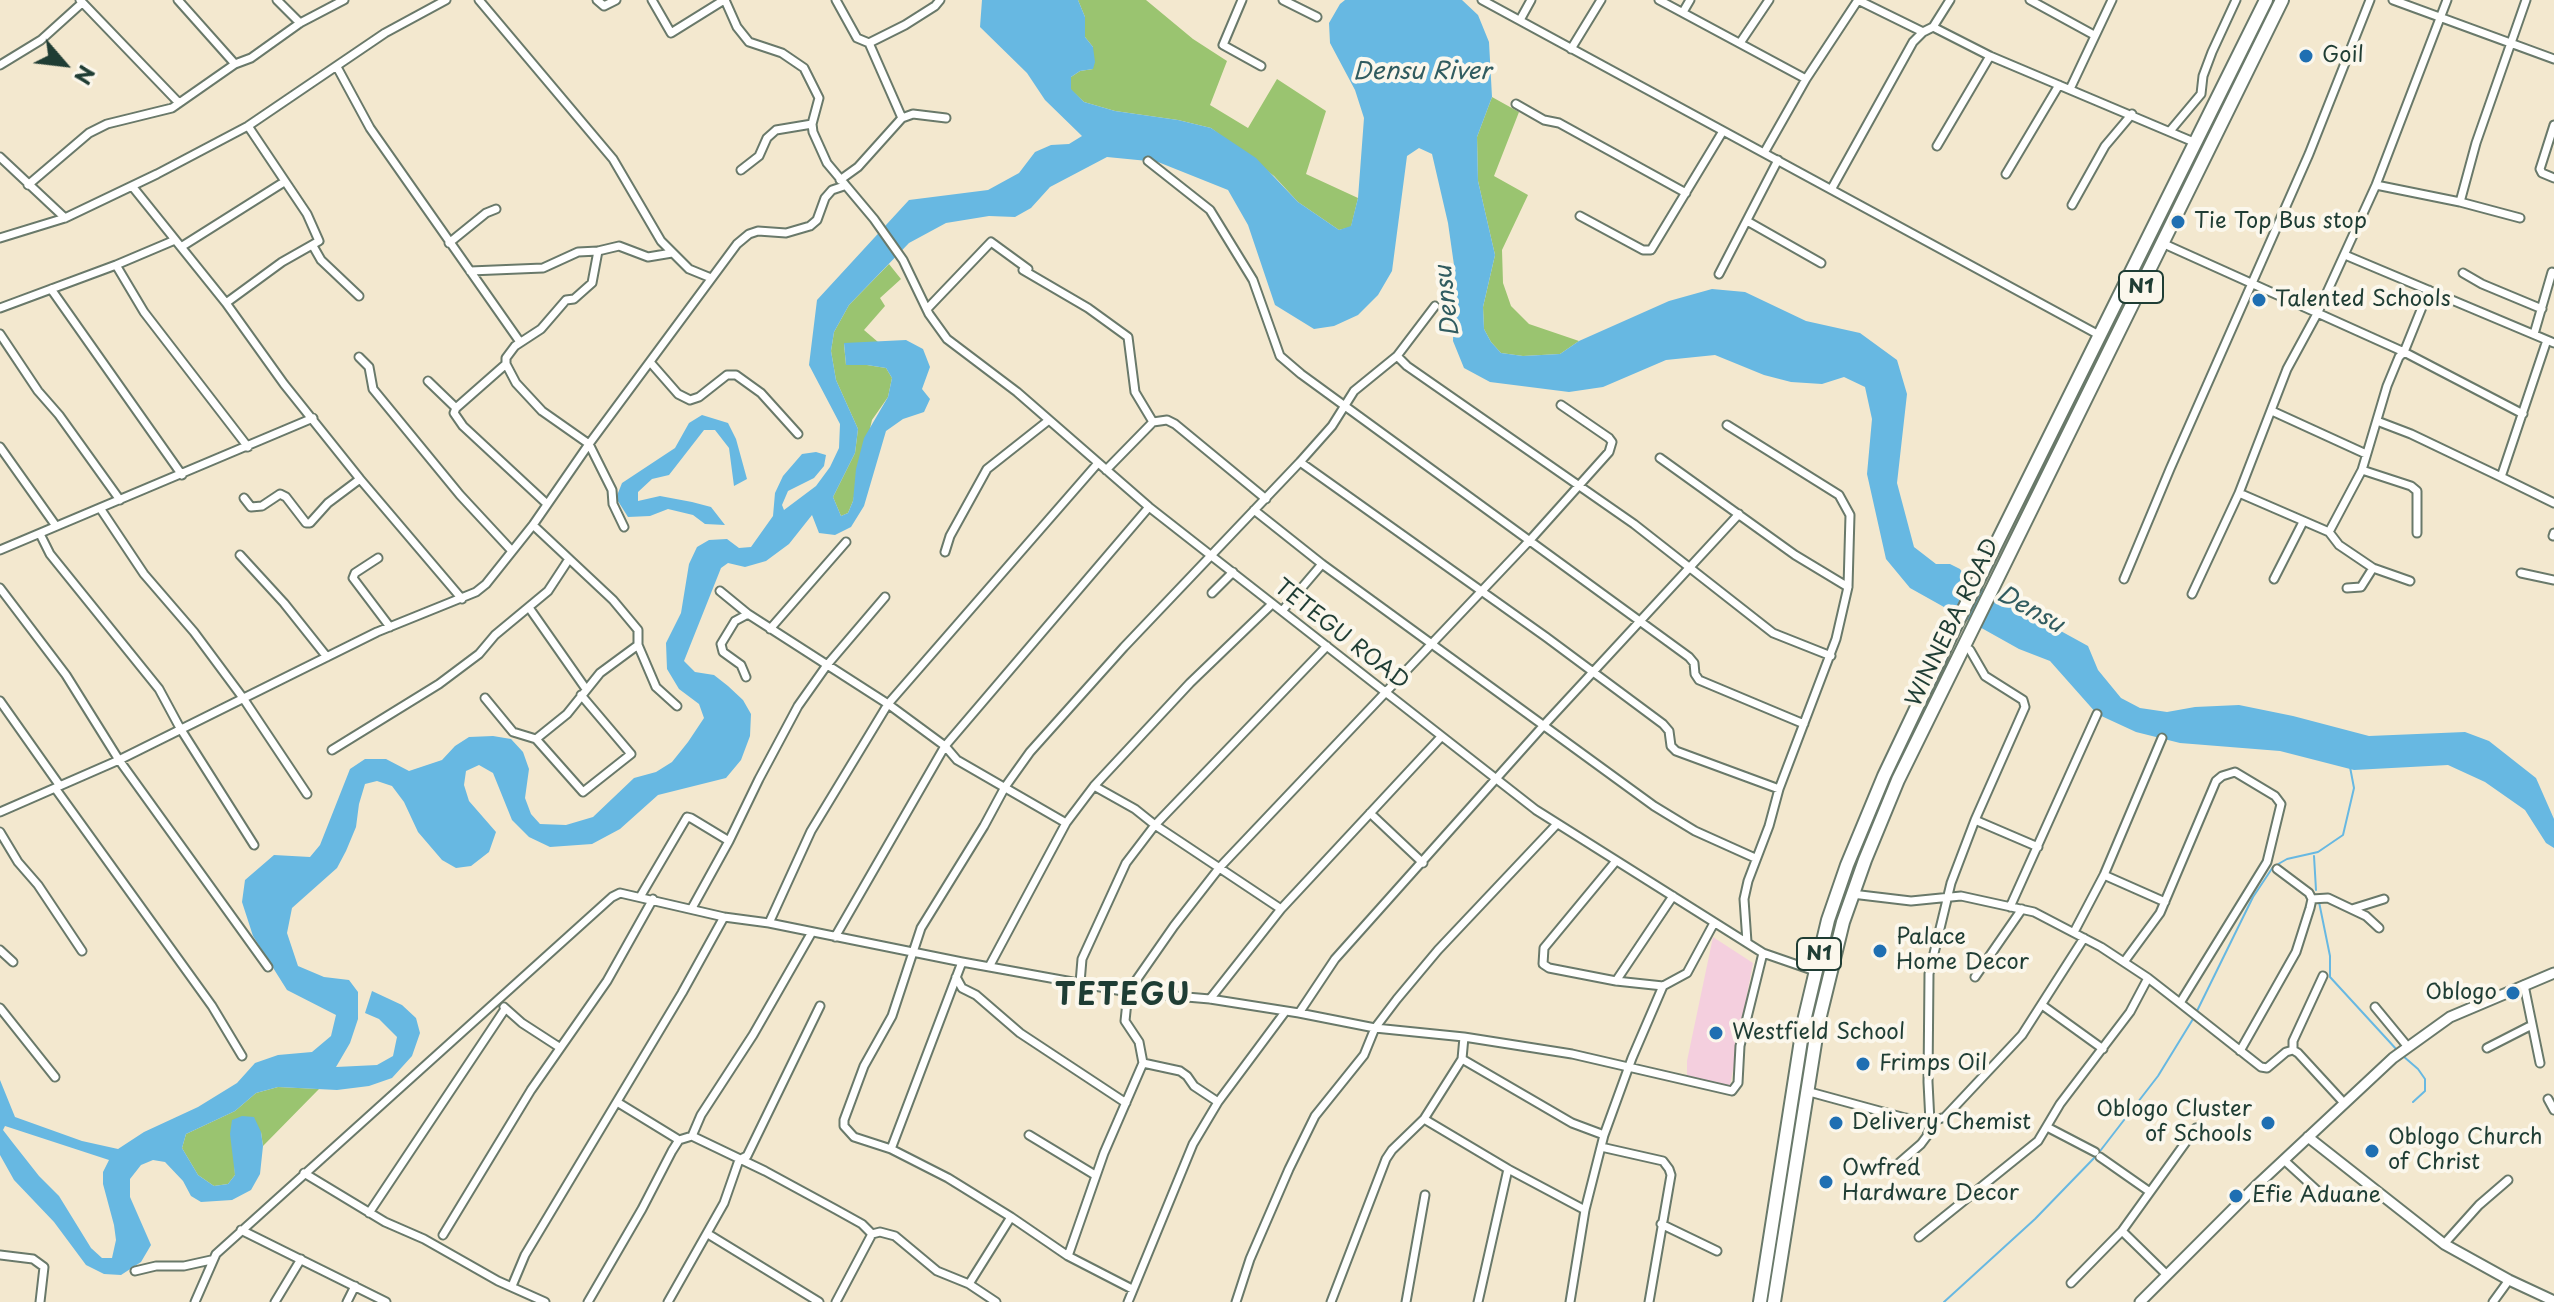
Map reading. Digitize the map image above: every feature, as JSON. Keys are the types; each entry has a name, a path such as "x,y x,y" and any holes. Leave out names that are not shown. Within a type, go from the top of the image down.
{"highway":[{"name":"WINNEBA ROAD","path":"1760,1302 1792,1088 1815,971 1847,865 1884,776 1954,629 2266,0"},
{"name":"WINNEBA ROAD","path":"1774,1302 1806,1091 1828,979 1852,894 1898,780 2282,0"},
{"path":"2244,43 2245,57 2250,66"},
{"path":"2218,97 2226,114"}],"street":[{"path":"178,0 235,64"},
{"path":"277,0 300,23"},
{"path":"28,185 89,133 107,124 154,114 179,103 300,23 344,0"},
{"path":"0,238 65,218 248,126 385,33 446,0"},
{"path":"479,0 613,159 654,231 672,253 689,269 711,278"},
{"path":"597,0 604,6 616,0"},
{"path":"652,0 671,33 724,0 737,27 749,42 782,53 804,68 819,98 812,124 776,130 767,138 759,156 741,170"},
{"path":"836,0 857,38 869,43 902,118"},
{"path":"869,43 905,25 940,0"},
{"path":"1242,0 1223,45 1261,66"},
{"path":"1283,0 1317,17"},
{"path":"1482,0 2099,335"},
{"path":"1520,20 1531,0"},
{"path":"1571,49 1601,0"},
{"path":"1659,0 1806,79"},
{"path":"1683,12 1690,0"},
{"path":"1740,43 1769,0"},
{"path":"1764,153 1806,79 1858,0 1923,32"},
{"path":"1832,188 1913,42 1933,27 1950,0"},
{"path":"2031,0 2094,35"},
{"path":"2070,89 2112,0"},
{"path":"2170,131 2201,94 2203,76 2236,0"},
{"path":"2124,579 2324,119 2370,0"},
{"path":"2393,0 2554,59"},
{"path":"2192,594 2239,493 2297,349 2318,312 2376,185 2447,0"},
{"path":"2460,202 2476,143 2526,0"},
{"path":"0,65 41,40 81,1 179,103"},
{"path":"1933,27 1990,56 2196,143"},
{"path":"1937,146 1990,56"},
{"path":"337,67 370,128 520,342"},
{"path":"2006,174 2059,85"},
{"path":"2201,94 2218,97"},
{"path":"1516,104 1544,120 1559,123 1686,193"},
{"path":"0,812 119,760 390,627 462,599 486,584 533,525 589,444 743,238 758,231 794,232 810,226 817,220 825,198 902,118 913,114 946,118"},
{"path":"2072,205 2105,146 2132,114"},
{"name":"TETEGU ROAD","path":"812,124 822,152 842,183 903,260 934,324 947,339 1049,420 1149,507 1497,781 1557,824 1763,953 1815,971"},
{"path":"2554,125 2540,169 2554,178"},
{"path":"226,303 282,262 319,241 316,231 248,126"},
{"path":"1580,216 1643,250 1651,250 1723,131"},
{"path":"0,157 65,218"},
{"path":"1719,274 1778,160"},
{"path":"1148,161 1210,210 1253,280 1280,356 1689,657 1699,680 1804,724"},
{"path":"181,247 284,182"},
{"path":"2376,185 2520,218"},
{"path":"132,186 226,303 284,384 462,599"},
{"path":"449,243 486,213 496,209"},
{"path":"1747,221 1821,263"},
{"path":"0,308 175,240"},
{"path":"927,309 991,242 1128,337 1135,392 1153,422"},
{"path":"2162,243 2404,352 2523,414"},
{"path":"313,246 321,260 359,296"},
{"path":"470,271 543,268 578,252 619,246 648,257 672,253"},
{"path":"598,251 592,283 574,299 566,300 541,329 520,342 506,358 506,364 516,383 542,411 589,444 612,490 613,504 624,527"},
{"path":"2345,255 2551,342 2501,477"},
{"path":"116,265 144,312 248,447"},
{"path":"2534,334 2552,272"},
{"path":"2463,273 2542,309"},
{"path":"51,289 182,475"},
{"path":"2329,532 2362,470 2393,369 2404,352 2429,290"},
{"path":"1132,1289 1068,1256 948,1178 891,1149 854,1137 844,1126 844,1120 864,1066 892,1016 921,928 1005,787 1040,738 1300,462 1332,426 1354,391 1397,356 1435,306"},
{"path":"0,334 38,391 120,500"},
{"path":"1397,356 1634,524 1773,633 1831,656"},
{"path":"359,357 369,367 373,389 460,495 512,551"},
{"path":"650,362 678,394 690,400 699,397 727,375 736,375 761,393 798,434"},
{"path":"456,408 506,364"},
{"path":"428,381 456,408 456,419 547,504"},
{"path":"1068,1256 1095,1175 1143,1063 1139,1042 1125,1021 1128,992 1220,867 1482,592 1609,452 1612,442 1561,405"},
{"path":"2272,411 2366,454"},
{"path":"0,550 313,418"},
{"path":"945,552 950,536 987,469 1049,420"},
{"path":"1106,470 1153,422 1167,420 1266,499"},
{"path":"2377,421 2411,434 2554,503"},
{"path":"1727,425 1839,495 1850,515 1848,587 1831,656 1755,858 1744,899 1747,942"},
{"path":"0,447 56,526"},
{"path":"1660,458 1820,572 1848,587"},
{"path":"1300,462 1663,724 1676,751 1779,789"},
{"path":"769,923 811,831 888,704 1098,463"},
{"path":"2362,470 2411,486 2417,491 2417,533"},
{"path":"244,498 251,507 262,506 280,494 286,497 306,523 310,523 328,503 360,479"},
{"path":"2239,493 2329,532 2339,545 2373,568 2410,581"},
{"path":"835,937 945,746 1149,507"},
{"path":"100,508 144,574 194,632 243,698 307,794"},
{"path":"1254,510 1322,564 1654,806 1695,831 1755,858"},
{"path":"1299,1013 1335,959 1544,725 1739,514"},
{"path":"2274,579 2303,522"},
{"path":"533,525 613,600 638,630 638,645 656,687 677,706"},
{"path":"40,534 50,554 159,689 254,845"},
{"path":"770,629 846,542"},
{"path":"240,555 327,657"},
{"path":"378,558 355,573 353,578 390,627"},
{"path":"332,750 439,684 483,651 495,635 530,609 556,582 569,559"},
{"path":"1282,611 1322,564"},
{"path":"2347,588 2361,587 2373,568"},
{"path":"1212,593 1233,572"},
{"path":"2521,573 2554,580"},
{"path":"0,588 66,675 119,760 268,967"},
{"path":"720,591 770,629 888,704 945,746 957,760 1066,823"},
{"path":"692,908 798,706 827,665 885,597"},
{"path":"990,965 1066,823 1094,786 1190,683 1272,604"},
{"path":"485,698 513,732 536,739 583,792 631,754 584,692 530,609"},
{"path":"746,677 741,665 723,652 721,644 735,621 748,614"},
{"path":"536,739 567,714 600,673 638,645"},
{"path":"1080,983 1082,959 1126,863 1155,825 1327,646"},
{"path":"1898,1164 1921,1144 1927,1136 1930,1122 1929,974 1948,897 1975,820 2025,707 2023,700 1985,676 1970,650"},
{"path":"0,701 212,1006 242,1056"},
{"path":"2010,907 2097,714"},
{"path":"1210,999 1281,909 1441,737"},
{"path":"2074,932 2104,875 2162,738"},
{"path":"2124,962 2155,923 2211,792 2222,776 2235,772 2275,796 2281,804 2267,862 2180,1003"},
{"path":"1094,786 1135,809 1281,909"},
{"path":"1370,813 1423,863"},
{"path":"640,897 687,817 729,841"},
{"path":"1975,820 2038,847"},
{"path":"1236,1302 1256,1246 1315,1116 1364,1055 1375,1028 1438,950 1557,824"},
{"path":"0,832 82,951"},
{"path":"1616,861 1544,948 1543,964 1549,968 1616,981 1663,986 1687,973 1714,923"},
{"path":"2240,1051 2296,952 2312,899 2309,893 2277,869"},
{"path":"2104,875 2165,902"},
{"path":"195,1302 211,1260 241,1230 620,893 724,917 1128,992 1210,999 1375,1028 1464,1037 1572,1054 1732,1091 1736,1088 1740,1046 1763,953"},
{"path":"1852,894 1911,901 1971,897 2053,920 2148,978 2256,1064 2267,1068 2286,1052 2293,1050 2298,1053 2344,1103"},
{"path":"1616,981 1673,896"},
{"path":"2312,899 2328,898 2366,916 2379,928"},
{"path":"443,1235 559,1047 607,981 653,899"},
{"path":"2352,909 2384,899"},
{"path":"1975,977 2022,909"},
{"path":"512,1286 525,1255 724,917"},
{"path":"692,1136 701,1115 753,1035 812,932"},
{"path":"1806,1091 1889,1115 1930,1122 1945,1117 1989,1074 2030,1026 2084,938"},
{"path":"0,950 13,962"},
{"path":"891,1149 962,962"},
{"path":"2140,1302 2372,1075 2450,1017 2554,973"},
{"path":"2293,1050 2293,1041 2323,976"},
{"path":"956,977 962,988 976,995 1020,1033 1126,1103"},
{"path":"1919,1237 2038,1141 2060,1104 2130,1012 2148,978"},
{"path":"2524,985 2540,1063"},
{"path":"1570,1302 1585,1210 1604,1135 1663,986"},
{"path":"497,1000 559,1047"},
{"path":"2042,1005 2103,1049"},
{"path":"681,1302 670,1299 708,1234 732,1185 739,1160 747,1156 820,1006"},
{"path":"2375,1007 2408,1047"},
{"path":"0,1008 55,1077"},
{"path":"369,1213 505,1009"},
{"path":"1128,1302 1181,1168 1218,1102 1285,1012"},
{"path":"2487,1048 2532,1025"},
{"path":"1331,1302 1386,1159 1424,1119 1462,1059 1464,1037"},
{"path":"1462,1059 1572,1123 1604,1135"},
{"path":"1143,1063 1180,1071 1194,1086 1218,1102"},
{"path":"2548,1099 2554,1110"},
{"path":"617,1102 679,1140"},
{"path":"1424,1119 1585,1210"},
{"path":"2047,1127 2098,1154 2150,1192"},
{"path":"2071,1283 2122,1231 2196,1128"},
{"path":"1029,1135 1095,1175"},
{"path":"588,1302 679,1140 692,1136 862,1224 872,1234"},
{"path":"2308,1137 2444,1244 2554,1301"},
{"path":"1601,1147 1663,1161 1671,1175 1649,1302"},
{"path":"2285,1161 2321,1194"},
{"path":"1478,1302 1508,1169"},
{"path":"304,1173 369,1213 424,1239 498,1281 545,1302"},
{"path":"2444,1244 2479,1205 2508,1180"},
{"path":"1406,1302 1425,1195"},
{"path":"969,1284 1011,1217"},
{"path":"1661,1224 1717,1251"},
{"path":"241,1230 386,1302"},
{"path":"2122,1231 2167,1275"},
{"path":"836,1302 872,1234 880,1232 895,1236 937,1271 969,1284 996,1302"},
{"path":"708,1234 819,1302"},
{"path":"0,1255 33,1259 44,1267 40,1302"},
{"path":"275,1302 301,1259"},
{"path":"135,1271 211,1260"},
{"path":"2493,1302 2509,1280"},
{"path":"347,1302 355,1286"}],"shaded area":[{"name":"Westfield School","path":"1713,937 1753,963 1730,1086 1687,1076 1687,1061"}],"green space":[{"path":"1078,0 1146,0 1193,39 1227,61 1210,105 1248,128 1277,79 1326,111 1306,174 1358,198 1351,227 1339,230 1298,202 1274,176 1211,128 1115,111 1084,102 1070,89 1071,77 1080,71 1093,69 1093,47 1085,37 1085,17"},
{"path":"1492,97 1519,112 1494,176 1528,195 1502,250 1503,283 1511,306 1529,324 1579,341 1560,354 1523,356 1501,353 1484,329 1483,307 1495,255 1478,181 1477,137"},
{"path":"889,264 901,279 880,298 885,306 864,330 878,342 844,344 846,365 886,368 892,378 888,397 872,420 853,501 848,513 841,516 833,497 855,453 858,429 836,380 831,351 834,332 849,305"},
{"path":"278,1087 319,1089 263,1146 261,1132 234,1157 235,1175 228,1184 214,1186 198,1175 182,1148 186,1134 235,1111 256,1093"}],"water":[{"name":"Densu River","path":"982,0 1078,0 1085,17 1085,37 1093,47 1095,62 1093,69 1080,71 1071,77 1071,89 1084,102 1115,111 1211,128 1256,158 1298,202 1339,230 1351,226 1358,198 1364,118 1355,90 1330,43 1329,23 1345,0 1462,0 1478,15 1489,42 1492,97 1477,137 1478,181 1495,255 1483,307 1484,329 1501,353 1523,356 1560,354 1579,341 1669,301 1712,289 1745,292 1806,321 1860,333 1897,360 1907,394 1897,483 1914,547 1936,564 1950,564 1960,569 1968,580 2088,646 2098,670 2121,698 2140,708 2167,712 2239,705 2369,736 2465,732 2489,741 2536,778 2554,819 2554,848 2546,843 2525,810 2485,782 2448,765 2354,770 2280,751 2180,743 2136,732 2097,714 2050,661 2019,649 1910,588 1886,559 1867,474 1872,419 1865,387 1844,377 1822,384 1791,382 1764,375 1715,355 1666,360 1603,387 1569,392 1490,382 1464,368 1453,341 1455,272 1448,223 1432,154 1419,148 1407,156 1392,271 1378,295 1358,315 1334,326 1314,329 1275,305 1248,225 1228,190 1158,162 1107,157 1050,187 1031,208 1015,217 989,216 946,223 909,243 849,305 834,332 831,351 836,380 858,429 855,453 833,497 841,516 848,513 853,501 856,469 864,438 888,397 892,378 886,368 846,365 844,343 906,340 923,349 930,367 922,389 930,399 924,412 903,419 886,431 864,506 851,527 835,535 819,533 812,515 789,544 766,561 745,567 728,563 721,568 684,661 695,672 714,675 728,686 743,700 751,714 750,736 741,760 726,778 658,795 620,829 592,844 550,847 529,837 512,820 493,773 479,765 466,771 464,785 469,801 496,832 489,852 471,866 456,868 442,860 418,832 404,802 392,786 377,781 365,784 356,827 346,851 337,868 292,908 287,933 298,966 324,977 349,980 358,992 358,1019 350,1043 336,1067 377,1065 393,1056 397,1037 379,1019 365,1013 372,991 402,1005 416,1018 420,1033 412,1056 392,1078 369,1086 337,1090 278,1087 256,1093 235,1111 186,1134 182,1148 198,1175 214,1186 228,1184 235,1175 230,1134 232,1120 242,1116 254,1117 263,1146 260,1174 251,1190 232,1200 201,1202 191,1196 183,1181 165,1162 153,1160 141,1165 130,1179 130,1197 151,1245 141,1262 121,1275 104,1274 86,1265 54,1222 14,1180 0,1155 0,1080 15,1117 82,1141 118,1149 237,1083 255,1063 278,1055 312,1052 331,1036 336,1015 287,990 253,936 242,902 245,880 274,855 310,857 320,845 350,769 365,759 386,759 409,771 442,760 469,737 511,739 523,752 529,769 525,798 531,814 540,824 566,825 593,817 634,778 656,772 672,762 688,742 704,718 699,704 679,689 667,669 666,643 681,613 689,564 697,547 709,540 727,539 739,548 751,547 773,516 775,493 783,476 802,454 816,452 826,455 824,466 814,478 788,491 782,505 784,510 816,486 839,448 840,424 809,365 817,300 909,200 988,190 1019,173 1035,152 1051,145 1069,144 1082,136 1045,100 1027,73 980,27","holes":["5,1126 109,1160 103,1172 103,1184 116,1240 112,1258 102,1258 91,1248 59,1196 3,1130"]},
{"path":"702,415 728,423 736,439 747,479 734,486 729,448 715,430 704,430 669,475 652,479 638,492 638,501 660,496 711,507 725,525 705,524 693,515 668,509 650,516 628,517 616,498 622,483 675,448 689,423"}],"waterway":[{"path":"2196,1013 2253,897 2273,867 2287,859 2318,852 2343,835 2354,788 2350,767"},
{"path":"2314,856 2316,890"},
{"path":"2319,902 2330,956 2330,977 2397,1050"},
{"path":"1944,1302 2035,1219 2097,1155 2158,1076 2193,1019"},
{"path":"2403,1056 2425,1079 2425,1091 2413,1102"}],"place":[{"name":"Goil","path":"2306,56"},
{"name":"Tie Top Bus stop","path":"2178,222"},
{"name":"Talented Schools","path":"2259,300"},
{"name":"Palace Home Decor","path":"1880,951"},
{"name":"Oblogo","path":"2513,993"},
{"name":"Westfield School","path":"1716,1033"},
{"name":"Frimps Oil","path":"1863,1064"},
{"name":"Delivery Chemist","path":"1836,1123"},
{"name":"Oblogo Cluster of Schools","path":"2268,1123"},
{"name":"Oblogo Church of Christ","path":"2372,1151"},
{"name":"Owfred Hardware Decor","path":"1826,1182"},
{"name":"Efie Aduane","path":"2236,1196"}],"district":[{"name":"TETEGU","path":"1123,997"}],"water label":[{"name":"Densu","path":"1448,301"},
{"name":"Densu","path":"2030,610"}]}
